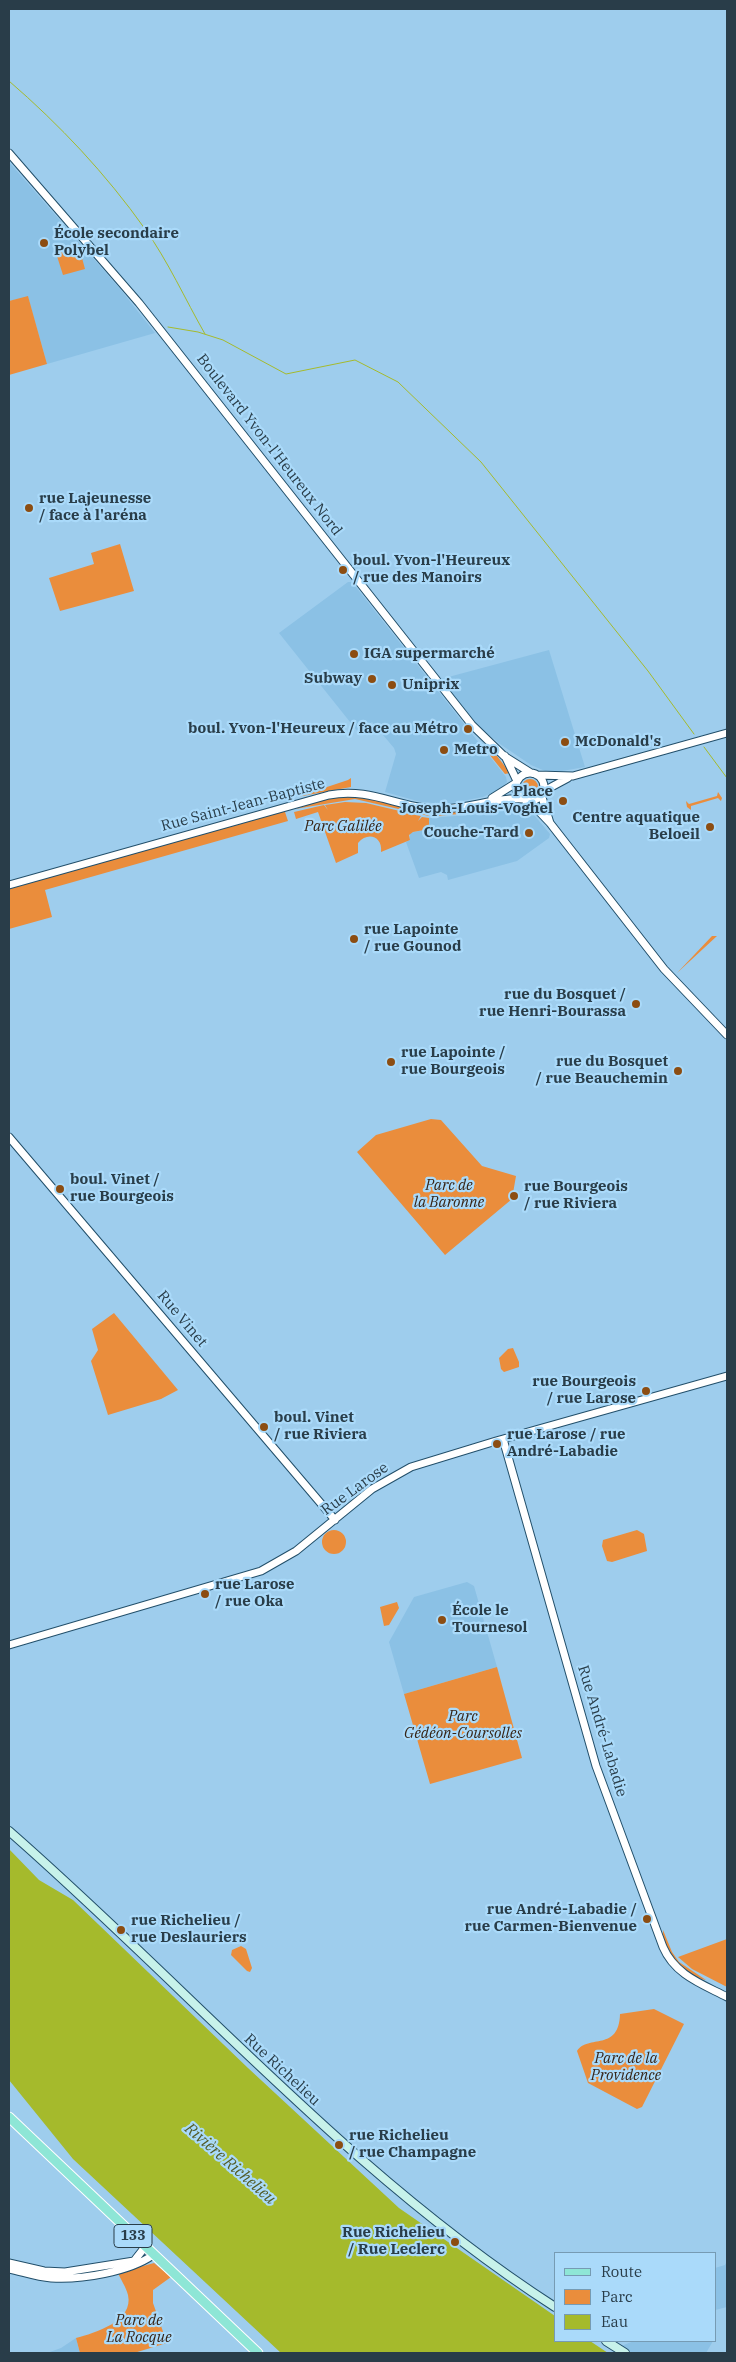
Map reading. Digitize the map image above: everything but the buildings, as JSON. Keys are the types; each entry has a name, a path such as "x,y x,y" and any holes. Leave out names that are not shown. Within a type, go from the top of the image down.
{"main road":[{"name":"Rue Richelieu","path":"9,1831 123,1936 259,2068 364,2162 481,2257 554,2306"},
{"name":"133","path":"9,2117 258,2353"},
{"path":"608,2342 626,2353"}],"street":[{"name":"Boulevard Yvon-l'Heureux Nord","path":"9,153 139,303 467,720 504,756 534,774"},
{"path":"526,800 537,798 542,793 573,776 727,733"},
{"name":"Boulevard Yvon-l'Heureux Nord","path":"504,756 517,782"},
{"path":"534,774 543,784 542,793 550,823"},
{"path":"573,776 523,775 517,782 518,793 550,823 653,955 727,1035"},
{"name":"Rue Saint-Jean-Baptiste","path":"488,801 517,782"},
{"name":"Rue Saint-Jean-Baptiste","path":"9,885 335,794 364,793 437,809 488,801 526,800"},
{"name":"Rue Vinet","path":"9,1137 335,1520"},
{"name":"Rue Larose","path":"9,1645 261,1571 296,1552 372,1489 399,1473 426,1462 727,1376"},
{"name":"Rue André-Labadie","path":"503,1439 596,1766 663,1947 680,1972 727,1997"},
{"path":"9,2262 44,2271 76,2271 134,2261 145,2247"},
{"path":"9,2268 50,2278 75,2277 132,2267 153,2255"}],"shaded area":[{"name":"École secondaire Polybel","path":"9,162 121,290 155,333 47,364 28,297 9,301"},
{"path":"348,582 352,582 506,777 507,782 502,788 483,797 446,804 421,802 385,792 396,754 394,748 372,722 358,732 279,633"},
{"path":"549,650 585,767 562,771 545,771 531,765 478,726 441,679"},
{"path":"508,803 529,809 550,834 549,838 517,861 448,880 447,875 441,872 419,878 406,842 410,840 410,833 428,829 429,818 483,814"},
{"name":"École le Tournesol","path":"467,1582 474,1586 497,1667 404,1694 389,1642 414,1597"},
{"path":"727,2261 727,2307 716,2310 716,2268 725,2265"},
{"path":"76,2338 80,2353 47,2353 61,2348"},
{"path":"631,2342 712,2342 706,2353 632,2353 621,2346"}],"green space":[{"path":"78,243 85,269 63,275 55,250"},
{"path":"28,296 47,364 9,375 9,301"},
{"path":"120,544 134,591 60,611 49,578 94,564 91,553"},
{"path":"481,744 497,756 510,773 505,774"},
{"path":"351,778 351,787 297,797 348,780"},
{"path":"527,779 533,779 538,784 536,793 527,795 522,790 522,784"},
{"path":"718,792 722,798 721,801 718,798 691,806 691,810 687,807 686,801 689,804 717,796"},
{"path":"359,796 425,811 429,816 355,799 295,809 328,798"},
{"name":"Parc Galilée","path":"345,802 366,803 421,816 418,821 422,817 429,818 429,829 413,832 409,835 410,840 381,852 380,843 377,839 366,837 358,843 358,853 336,863 318,812 296,819 294,812 324,805 328,810 325,805"},
{"path":"475,809 482,812 436,816 439,812"},
{"path":"281,811 285,812 288,821 45,890 52,917 9,929 9,889"},
{"path":"712,936 717,936 677,973"},
{"name":"Parc de la Baronne","path":"431,1119 441,1120 482,1166 516,1176 512,1199 445,1255 357,1152 376,1135"},
{"path":"114,1313 178,1390 161,1399 108,1415 91,1361 98,1350 92,1329"},
{"path":"513,1348 519,1362 519,1367 504,1372 501,1369 499,1358 508,1349"},
{"path":"334,1530 343,1533 346,1542 343,1551 334,1554 325,1551 322,1542 325,1533"},
{"path":"637,1530 644,1534 647,1551 612,1562 607,1561 602,1546 603,1540"},
{"path":"397,1602 399,1608 389,1625 384,1626 380,1607"},
{"name":"Parc Gédéon-Coursolles","path":"497,1667 522,1758 430,1784 404,1694"},
{"path":"663,1930 672,1952 679,1962 706,1980 691,1974 677,1961 666,1946"},
{"path":"727,1939 727,1987 692,1969 678,1957"},
{"path":"241,1946 246,1949 252,1968 250,1972 231,1955 232,1950"},
{"name":"Parc de la Providence","path":"654,2009 684,2024 642,2107 637,2109 588,2083 577,2051 588,2043 609,2038 618,2026 620,2014"},
{"name":"Parc de La Rocque","path":"154,2263 171,2277 153,2290 153,2303 167,2343 134,2353 80,2353 76,2338 102,2329 119,2319 125,2312 128,2304 128,2295 118,2273"}],"water":[{"name":"Rivière Richelieu","path":"9,1849 39,1880 73,1900 248,2068 399,2208 554,2315 554,2342 592,2342 608,2353 281,2353 73,2159 9,2080"}],"waterway":[{"path":"9,81 81,151 130,209 161,254 205,334"},
{"path":"168,327 198,332 223,340 286,374 355,360 398,382 481,462 648,671 694,734"},
{"path":"704,747 727,778"}],"place":[{"name":"École secondaire Polybel","path":"44,243"},
{"name":"rue Lajeunesse / face à l'aréna","path":"29,508"},
{"name":"boul. Yvon-l'Heureux / rue des Manoirs","path":"343,570"},
{"name":"IGA supermarché","path":"354,654"},
{"name":"Subway","path":"372,679"},
{"name":"Uniprix","path":"392,685"},
{"name":"boul. Yvon-l'Heureux / face au Métro","path":"468,729"},
{"name":"McDonald's","path":"565,742"},
{"name":"Metro","path":"444,750"},
{"name":"Place Joseph-Louis-Voghel","path":"563,801"},
{"name":"Centre aquatique Beloeil","path":"710,827"},
{"name":"Couche-Tard","path":"529,833"},
{"name":"rue Lapointe / rue Gounod","path":"354,939"},
{"name":"rue du Bosquet / rue Henri-Bourassa","path":"636,1004"},
{"name":"rue Lapointe / rue Bourgeois","path":"391,1062"},
{"name":"rue du Bosquet / rue Beauchemin","path":"678,1071"},
{"name":"boul. Vinet / rue Bourgeois","path":"60,1189"},
{"name":"rue Bourgeois / rue Riviera","path":"514,1196"},
{"name":"rue Bourgeois / rue Larose","path":"646,1391"},
{"name":"boul. Vinet / rue Riviera","path":"264,1427"},
{"name":"rue Larose / rue André-Labadie","path":"497,1444"},
{"name":"rue Larose / rue Oka","path":"205,1594"},
{"name":"École le Tournesol","path":"442,1620"},
{"name":"rue André-Labadie / rue Carmen-Bienvenue","path":"647,1919"},
{"name":"rue Richelieu / rue Deslauriers","path":"121,1930"},
{"name":"rue Richelieu / rue Champagne","path":"339,2145"},
{"name":"Rue Richelieu / Rue Leclerc","path":"455,2242"}]}
